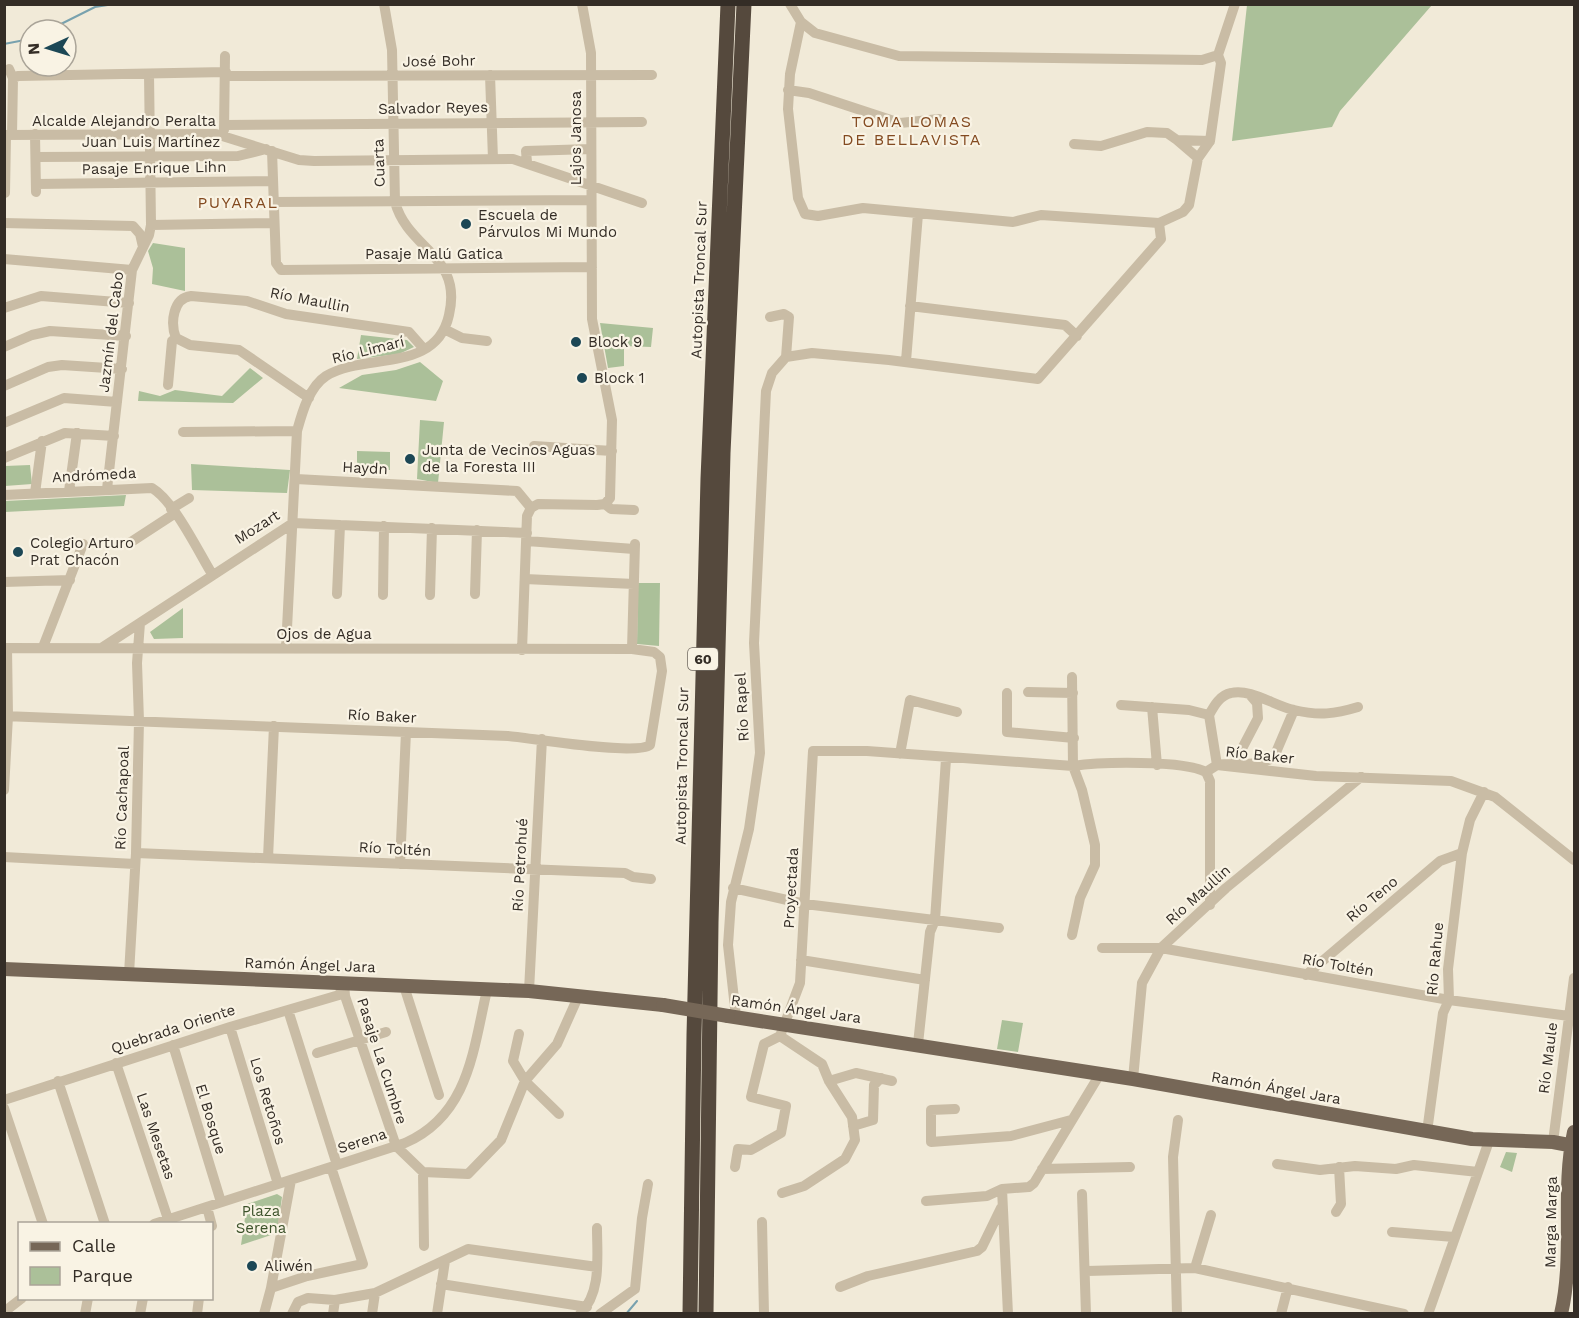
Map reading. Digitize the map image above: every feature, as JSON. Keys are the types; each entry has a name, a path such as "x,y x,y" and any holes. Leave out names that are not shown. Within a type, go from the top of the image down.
{"highway":[{"name":"Autopista Troncal Sur","path":"690,1314 694,1023 707,515 728,4"},
{"name":"Autopista Troncal Sur","path":"706,1314 711,935 723,453 744,4"}],"main road":[{"name":"Ramón Ángel Jara","path":"5,969 529,991 578,998 663,1005 732,1016 783,1030 918,1044 1133,1079 1427,1132 1489,1141 1574,1141"},
{"name":"Marga Marga","path":"1561,1314 1566,1292 1567,1192 1574,1141"},
{"path":"1570,1314 1575,1297"}],"street":[{"name":"Cuarta","path":"384,4 393,50 395,202 402,219 445,269 452,284 452,303 446,330"},
{"name":"Lajos Janosa","path":"582,4 591,53 592,319 612,420 610,498 605,504"},
{"path":"790,4 801,22 815,33 899,56 1203,60 1218,55"},
{"path":"801,22 788,90 793,163 798,198 805,214 818,216 863,208 1013,222 1041,215 1159,223 1183,212 1189,205 1198,158 1210,141 1221,63 1218,55 1234,4"},
{"path":"223,136 225,56"},
{"name":"José Bohr","path":"8,135 11,73 18,75 226,74 392,77 652,75"},
{"name":"Jazmín del Cabo","path":"107,489 132,270 151,225 149,74"},
{"path":"490,75 493,159"},
{"path":"788,90 809,93 900,123 939,118"},
{"name":"Salvador Reyes","path":"225,125 642,122"},
{"path":"1074,144 1101,146 1147,132 1167,133 1198,158"},
{"path":"35,134 36,157"},
{"path":"5,193 8,135"},
{"name":"Alcalde Alejandro Peralta","path":"8,135 223,136 314,162 493,159 527,162 591,187 642,203"},
{"path":"1176,140 1210,141"},
{"path":"527,162 526,151 591,149"},
{"path":"151,225 274,223 273,181 269,150"},
{"name":"Juan Luis Martínez","path":"36,157 238,156 269,150"},
{"name":"Pasaje Enrique Lihn","path":"36,157 36,188 273,181"},
{"path":"273,202 591,200"},
{"path":"906,361 918,214"},
{"path":"4,223 134,226 140,234 143,247"},
{"name":"Pasaje Malú Gatica","path":"274,223 277,267 281,270 592,267"},
{"path":"770,317 784,314 789,317 786,357 812,353 906,361 1038,379 1161,238 1159,223"},
{"path":"7,261 132,270"},
{"path":"4,308 40,297 129,303"},
{"name":"Río Maullin","path":"176,338 173,331 177,302 182,297 248,301 286,314 409,332 424,349"},
{"path":"910,306 1065,325 1077,336"},
{"path":"446,330 462,338 487,341"},
{"name":"Río Limarí","path":"286,648 297,431 309,398 324,377 343,368 399,358 424,349 446,330"},
{"path":"4,347 32,335 50,331 126,336"},
{"path":"168,385 172,341 176,338 190,345 239,350 309,398"},
{"name":"Río Rapel","path":"732,1016 728,945 733,888 748,829 760,753 754,643 766,391 772,373 786,357"},
{"path":"4,386 48,367 62,365 122,369"},
{"path":"4,423 64,398 117,402"},
{"path":"183,432 297,431"},
{"path":"4,458 58,435 77,433 114,436"},
{"path":"69,491 77,433"},
{"path":"35,493 42,441"},
{"path":"534,446 612,451"},
{"name":"Haydn","path":"296,479 516,491 531,508"},
{"name":"Andrómeda","path":"4,495 107,489 152,489 158,492 212,574"},
{"path":"128,544 189,498"},
{"path":"522,650 527,516 531,508 538,504 605,504 611,509 634,510"},
{"name":"Mozart","path":"103,647 293,523 477,530 527,537 635,546 634,584"},
{"path":"337,594 340,525"},
{"path":"383,595 384,526"},
{"path":"430,595 432,528"},
{"path":"476,594 477,530"},
{"path":"43,647 83,544"},
{"path":"525,579 634,584 632,649"},
{"path":"4,582 70,580"},
{"name":"Río Cachapoal","path":"129,974 140,721 137,663 140,623"},
{"path":"4,790 6,648"},
{"name":"Ojos de Agua","path":"6,648 644,650"},
{"name":"Río Baker","path":"6,716 406,732 542,739 589,746 639,748 650,745 662,663 654,652 644,650"},
{"path":"1072,677 1073,766 1082,790 1095,845 1095,865 1080,898 1072,934"},
{"path":"1028,692 1073,693"},
{"path":"1294,710 1274,757 1260,763 1235,762 1216,765 1209,715 1222,696 1240,692 1294,710 1332,715 1358,707"},
{"path":"1007,693 1007,732 1074,738"},
{"path":"1235,762 1258,718 1257,703 1251,696"},
{"path":"900,754 910,700 957,712"},
{"path":"1121,705 1189,710 1209,715"},
{"path":"1152,707 1157,765"},
{"path":"268,858 274,726"},
{"path":"400,864 406,732"},
{"name":"Río Petrohué","path":"529,991 542,739"},
{"name":"Río Baker","path":"813,750 1073,766 1097,763 1157,765 1206,772 1216,765 1257,772 1442,779 1495,797 1575,860"},
{"name":"Proyectada","path":"783,1030 801,983 813,750"},
{"path":"918,1044 930,932 935,920 946,759"},
{"path":"1206,772 1210,781 1210,905"},
{"name":"Río Maullin","path":"1133,1079 1142,983 1161,948 1361,777"},
{"name":"Río Rahue","path":"1427,1132 1443,1013 1449,1000 1448,969 1462,853 1470,820 1484,792"},
{"name":"Río Teno","path":"1306,975 1440,861 1462,853"},
{"name":"Río Toltén","path":"4,857 268,858 624,873 633,877 651,879"},
{"path":"733,888 805,904 999,928"},
{"name":"Río Toltén","path":"1102,948 1161,948 1449,1000 1569,1016"},
{"path":"801,960 925,980"},
{"name":"Río Maule","path":"1553,1142 1575,978"},
{"name":"Quebrada Oriente","path":"4,1100 230,1027 339,995 344,983"},
{"name":"Pasaje La Cumbre","path":"344,983 345,996 389,1134 396,1146"},
{"path":"404,986 439,1095"},
{"name":"Serena","path":"160,1222 396,1146 432,1128 458,1098 469,1070 487,990"},
{"path":"396,1146 423,1172 468,1174 501,1140 525,1081 557,1044 578,998"},
{"path":"271,1288 307,1276 363,1264 288,1010"},
{"name":"Los Retoños","path":"230,1027 278,1184"},
{"path":"735,1167 738,1149 751,1150 781,1133 786,1106 751,1097 764,1044 783,1030 822,1064 829,1081 852,1117 855,1140 844,1159 804,1186 782,1193"},
{"path":"317,1053 386,1032"},
{"path":"519,1034 513,1061 525,1081 559,1114"},
{"name":"El Bosque","path":"173,1045 221,1202"},
{"name":"Las Mesetas","path":"116,1063 168,1219"},
{"path":"829,1081 856,1073 887,1079 874,1085 873,1120 853,1126"},
{"path":"926,1201 987,1196 1002,1189 1029,1187 1100,1074"},
{"path":"58,1081 104,1222"},
{"path":"4,1108 42,1222"},
{"path":"955,1109 931,1110 932,1142 1011,1136 1071,1120"},
{"path":"1177,1314 1173,1157 1179,1120"},
{"path":"1428,1314 1489,1141"},
{"path":"1277,1164 1320,1170 1355,1166 1396,1169 1414,1165 1478,1172"},
{"path":"1042,1169 1130,1167"},
{"path":"1336,1212 1341,1204 1340,1167"},
{"path":"423,1172 424,1246"},
{"path":"264,1314 291,1180"},
{"path":"441,1284 599,1314 635,1288 648,1184"},
{"path":"1002,1189 1008,1314"},
{"path":"1082,1194 1087,1271 1086,1314"},
{"path":"840,1287 868,1276 977,1251 982,1247 1002,1206"},
{"path":"207,1207 211,1222"},
{"path":"1196,1268 1211,1215"},
{"path":"762,1222 764,1314"},
{"path":"584,1310 592,1300 597,1267 597,1227"},
{"path":"1392,1232 1454,1237"},
{"path":"292,1314 294,1306 304,1299 335,1300 375,1293 468,1249 476,1248 597,1267"},
{"path":"437,1314 445,1261"},
{"path":"1087,1271 1196,1268 1404,1314"},
{"path":"1281,1314 1288,1287"},
{"path":"372,1314 375,1293"},
{"path":"4,1312 21,1300"},
{"path":"333,1314 335,1300"}],"green space":[{"path":"1247,4 1432,5 1340,111 1332,127 1232,141"},
{"path":"153,243 185,248 185,291 152,284 153,268 148,251"},
{"path":"600,323 653,328 651,347 624,346 624,366 608,368"},
{"path":"361,335 407,340 414,347 399,354 357,359"},
{"path":"420,362 443,381 436,401 339,388 362,375 396,370"},
{"path":"250,368 263,378 233,403 138,401 139,391 160,396 175,390 222,396"},
{"path":"420,420 444,422 438,483 417,479"},
{"path":"357,451 390,452 390,470 357,469"},
{"path":"191,464 290,470 287,493 192,490"},
{"path":"30,465 32,484 5,486 5,466"},
{"path":"126,495 124,506 5,512 5,501"},
{"path":"638,583 660,583 659,646 637,644"},
{"path":"183,608 183,638 154,639 150,632"},
{"path":"1002,1020 1023,1023 1018,1052 997,1049"},
{"path":"1506,1152 1517,1153 1512,1172 1500,1167"},
{"name":"Plaza Serena","path":"277,1194 282,1197 277,1233 241,1245 247,1204"}],"waterway":[{"path":"73,18 95,7 114,4"},
{"path":"4,44 18,41"},
{"path":"626,1314 637,1301"}],"place":[{"name":"Escuela de Párvulos Mi Mundo","path":"466,224"},
{"name":"Block 9","path":"576,342"},
{"name":"Block 1","path":"582,378"},
{"name":"Junta de Vecinos Aguas de la Foresta III","path":"410,459"},
{"name":"Colegio Arturo Prat Chacón","path":"18,552"},
{"name":"Aliwén","path":"252,1266"}],"district":[{"name":"TOMA LOMAS DE BELLAVISTA","path":"912,130"},
{"name":"PUYARAL","path":"238,202"}]}
